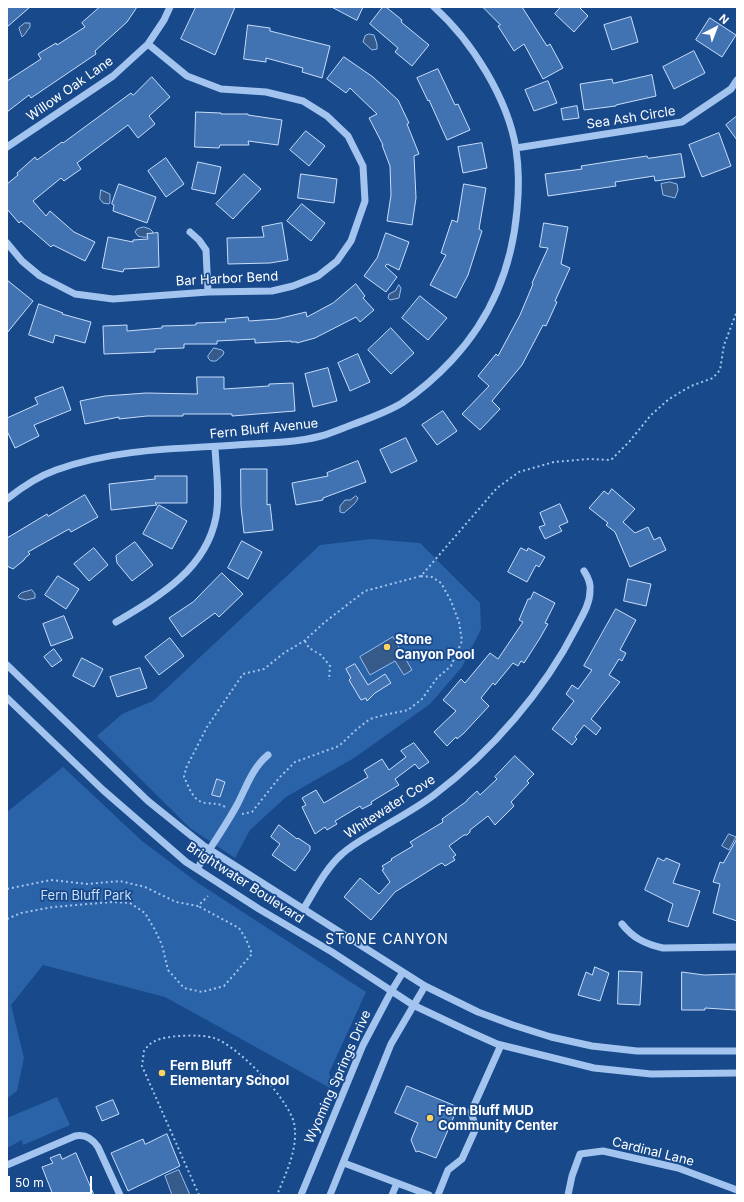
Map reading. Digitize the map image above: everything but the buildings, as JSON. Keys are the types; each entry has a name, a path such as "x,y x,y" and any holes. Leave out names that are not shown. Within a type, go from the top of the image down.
{"street":[{"name":"Willow Oak Lane","path":"7,147 113,76 148,44 164,20 170,7"},
{"name":"Fern Bluff Avenue","path":"8,494 55,470 132,451 276,443 321,436 365,420 400,403 419,390 444,368 462,349 492,304 504,278 512,250 519,188 516,148 504,105 480,62 460,36 434,7"},
{"name":"Bar Harbor Bend","path":"7,243 22,261 40,276 76,294 113,299 208,292 272,291 293,286 318,276 337,261 351,241 365,201 364,166 348,136 327,116 303,101 266,92 221,90 187,76 148,44"},
{"name":"Sea Ash Circle","path":"516,148 682,122 731,89 737,80"},
{"path":"190,232 199,240 206,250 208,292"},
{"path":"116,622 185,575 206,547 216,516 217,489 215,447"},
{"name":"Whitewater Cove","path":"304,908 330,867 341,854 354,844 400,817 448,784 504,730 528,702 550,672 584,614 591,590 589,580 584,571"},
{"name":"Brightwater Boulevard","path":"7,665 148,800 209,849 425,986 478,1012 551,1037 592,1046 636,1051 737,1051"},
{"name":"Brightwater Boulevard","path":"7,698 103,790 186,862 259,909 332,952 414,1005 468,1032 501,1045 594,1068 651,1074 737,1073"},
{"path":"198,869 236,806 256,768 262,759 268,755"},
{"path":"622,924 629,933 638,939 663,948 737,947"},
{"name":"Wyoming Springs Drive","path":"301,1195 363,1044 403,972"},
{"path":"330,1195 391,1044 425,986"},
{"path":"438,1195 448,1170 462,1159 476,1128 471,1112 501,1045"},
{"path":"7,1164 75,1136 84,1135 95,1142 120,1195"},
{"name":"Cardinal Lane","path":"568,1195 572,1176 580,1154 603,1151 678,1168 737,1190"},
{"path":"344,1163 429,1195"},
{"path":"392,1195 397,1183"}],"path":[{"path":"421,576 497,488 518,472 554,462 589,459 611,460 629,442 651,415 670,399 691,386 713,378 720,370 724,345 737,311"},
{"path":"228,808 220,804 204,803 194,796 184,777 186,768 207,727 244,674 264,669 284,653 304,640 365,591 421,576 432,577 441,583 451,601 459,622 462,641 451,666 437,678 422,699 408,710 370,719 356,729 338,746 295,762 279,778 252,812 240,814"},
{"path":"304,640 309,648 321,655 330,666 329,680"},
{"path":"7,889 52,880 88,884 120,881 145,886 176,902 198,906 239,928 246,939 252,954 224,986 202,992 184,988 168,970 162,945 155,930 145,913 130,903 112,902 53,907 21,913 7,919"},
{"path":"198,906 208,896"},
{"path":"199,1195 142,1066 144,1051 155,1040 169,1037 200,1035 214,1038 226,1044 240,1055 260,1074 279,1096 291,1113 295,1133 294,1149 277,1195"}],"green space":[{"path":"371,539 420,543 480,603 481,629 462,667 430,704 354,758 286,797 250,830 235,858 190,828 97,736 122,714 153,701 320,545"},
{"name":"Fern Bluff Park","path":"63,767 142,841 198,883 366,992 329,1073 332,1083 330,1088 165,997 43,965 11,1005 24,1058 17,1091 7,1098 7,812"},
{"path":"57,1097 70,1125 23,1145 22,1140 7,1148 7,1118"}],"shaded area":[{"path":"25,23 30,23 30,27 22,37 19,28"},
{"path":"369,34 374,35 377,49 372,50 363,42 365,36"},
{"path":"670,182 677,184 678,190 675,198 663,195 661,184"},
{"path":"101,190 110,194 109,204 103,203 100,199"},
{"path":"144,227 150,229 153,232 152,234 147,237 138,236 135,232 137,229"},
{"path":"399,285 401,288 399,298 390,300 388,298 389,294 395,291"},
{"path":"214,348 224,352 223,355 216,361 211,361 208,356"},
{"path":"356,496 358,498 354,504 344,513 340,512 340,506 345,500 350,500"},
{"path":"32,590 35,594 35,598 26,600 19,598 18,596 21,593"},
{"name":"Stone Canyon Pool","path":"393,637 412,670 404,675 395,661 370,675 360,657"},
{"path":"729,834 736,837 729,850 722,846"},
{"path":"179,1170 190,1195 172,1195 165,1176"}],"place":[{"name":"Stone Canyon Pool","path":"387,647"},
{"name":"Fern Bluff Elementary School","path":"162,1073"},
{"name":"Fern Bluff MUD Community Center","path":"430,1118"}],"district":[{"name":"STONE CANYON","path":"387,940"}]}
